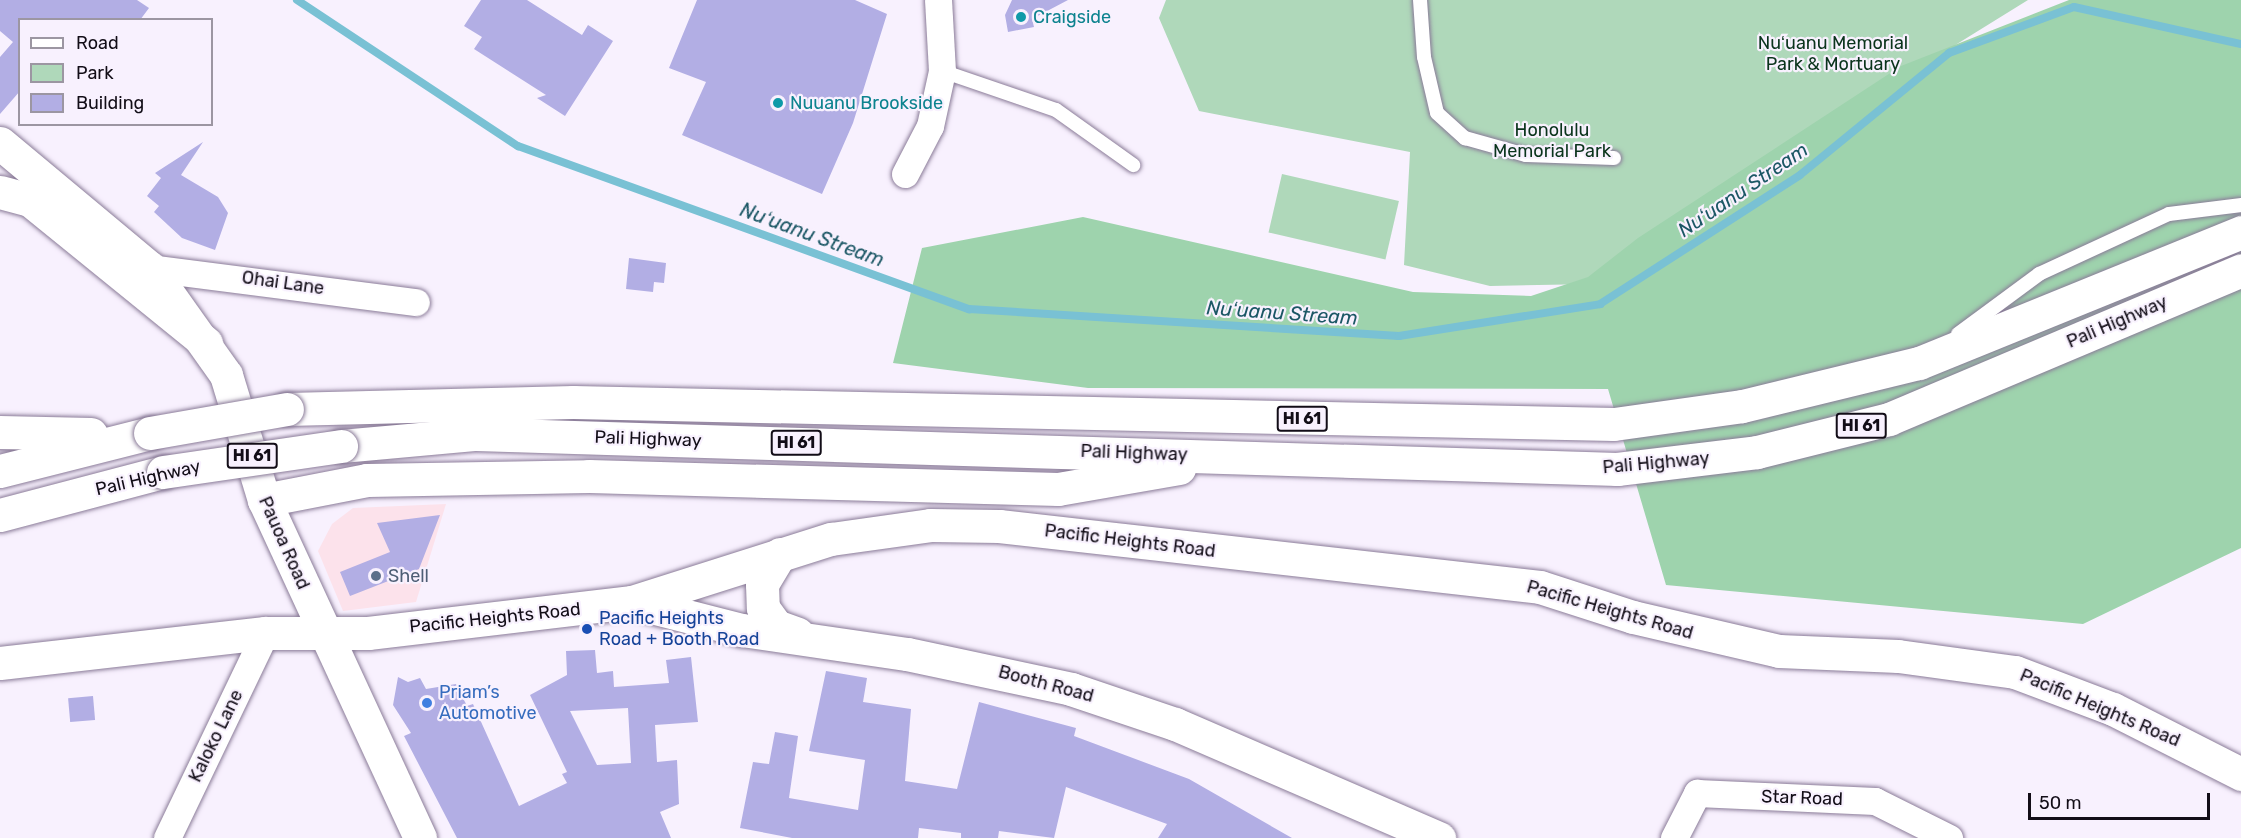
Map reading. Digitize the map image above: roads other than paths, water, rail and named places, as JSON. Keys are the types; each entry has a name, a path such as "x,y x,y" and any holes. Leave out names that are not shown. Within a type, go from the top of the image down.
{"main road":[{"name":"Pauoa Road","path":"0,143 150,268 206,343 226,375 264,500 420,838"},
{"path":"0,192 30,200 206,343"},
{"name":"Pali Highway","path":"0,471 150,433 332,404 573,402 1614,424 1742,406 1919,363 2241,232"},
{"name":"Pali Highway","path":"0,515 164,472 340,446 476,434 1617,469 1757,452 1889,419 2241,270"},
{"path":"0,432 150,433"},
{"path":"264,500 367,480 577,476 1058,489 1251,456"},
{"name":"Pacific Heights Road","path":"0,663 265,633 368,633 632,602 780,554 881,531 999,526 1540,587 1644,620 1779,651 1898,656 2015,672 2113,709 2241,774"},
{"path":"780,554 762,584 766,618 802,636"},
{"name":"Booth Road","path":"632,602 742,630 802,636 997,670 1125,706 1337,790 1439,838"}],"street":[{"path":"904,174 930,126 942,71 938,0"},
{"name":"Ohai Lane","path":"150,268 416,302"},
{"name":"Kaloko Lane","path":"167,838 265,633"},
{"name":"Star Road","path":"1674,838 1697,793 1875,801 1949,838"}],"lane":[{"path":"1420,0 1424,57 1437,113 1465,138 1526,155 1614,158"},
{"path":"942,71 1056,110 1133,165"},
{"path":"1919,363 2039,274 2169,214 2241,205"}],"waterway":[{"name":"Nuʻuanu Stream","path":"297,0 518,146 969,309 1399,336 1600,304 1800,175 1949,53 2074,7 2241,44"}],"place":[{"name":"Craigside","path":"1021,17"},
{"name":"Nuuanu Brookside","path":"778,103"},
{"name":"Shell","path":"376,576"},
{"name":"Pacific Heights Road + Booth Road","path":"587,629"},
{"name":"Priam’s Automotive","path":"427,703"}],"park label":[{"name":"Nuʻuanu Memorial Park & Mortuary","path":"1833,54"},
{"name":"Honolulu Memorial Park","path":"1552,141"}]}
